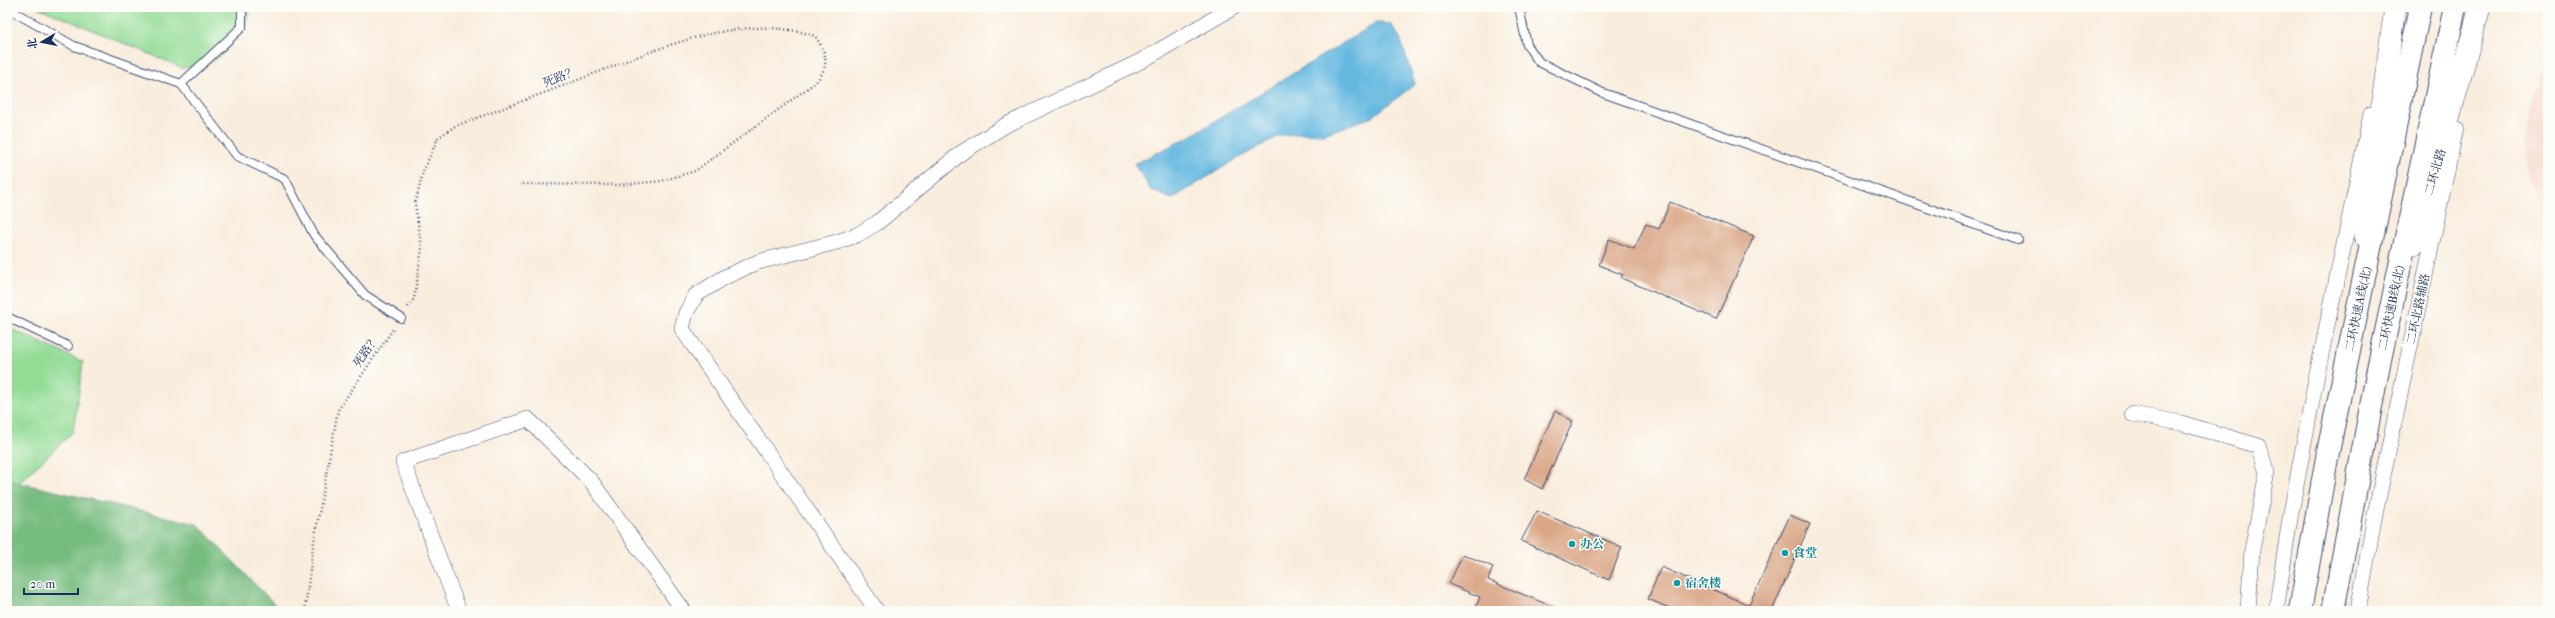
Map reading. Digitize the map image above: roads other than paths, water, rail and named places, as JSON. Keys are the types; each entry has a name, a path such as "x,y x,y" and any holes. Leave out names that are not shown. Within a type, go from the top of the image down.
{"highway":[{"name":"二环快速A线(北)","path":"2300,611 2311,543 2353,331 2420,7"},
{"name":"二环快速B线(北)","path":"2333,611 2385,336 2455,7"}],"main road":[{"path":"2353,331 2394,7"},
{"name":"二环北路","path":"2385,336 2450,122 2481,7"}],"street":[{"path":"877,611 682,329 686,313 696,295 725,277 758,262 837,242 857,235 877,223 961,153 1006,125 1141,61 1234,7"},
{"path":"2276,611 2316,379 2394,7"},
{"name":"二环北路辅路","path":"2358,611 2374,519 2481,7"},
{"path":"2132,414 2181,423 2258,446 2267,472 2252,550 2248,611"},
{"path":"459,611 403,462 528,419 591,481 684,611"}],"lane":[{"path":"181,84 242,27 242,7"},
{"path":"1519,7 1527,45 1539,62 1603,93 2018,240"},
{"path":"7,8 74,46 181,84 237,156 285,179 314,235 324,247 365,295 401,318"},
{"path":"7,317 68,346"}],"water":[{"path":"1376,23 1391,24 1400,38 1415,84 1372,117 1324,134 1302,133 1279,136 1235,160 1172,199 1151,190 1134,164 1189,137"}],"place":[{"name":"办公","path":"1572,544"},
{"name":"食堂","path":"1785,553"},
{"name":"宿舍楼","path":"1677,583"}]}
